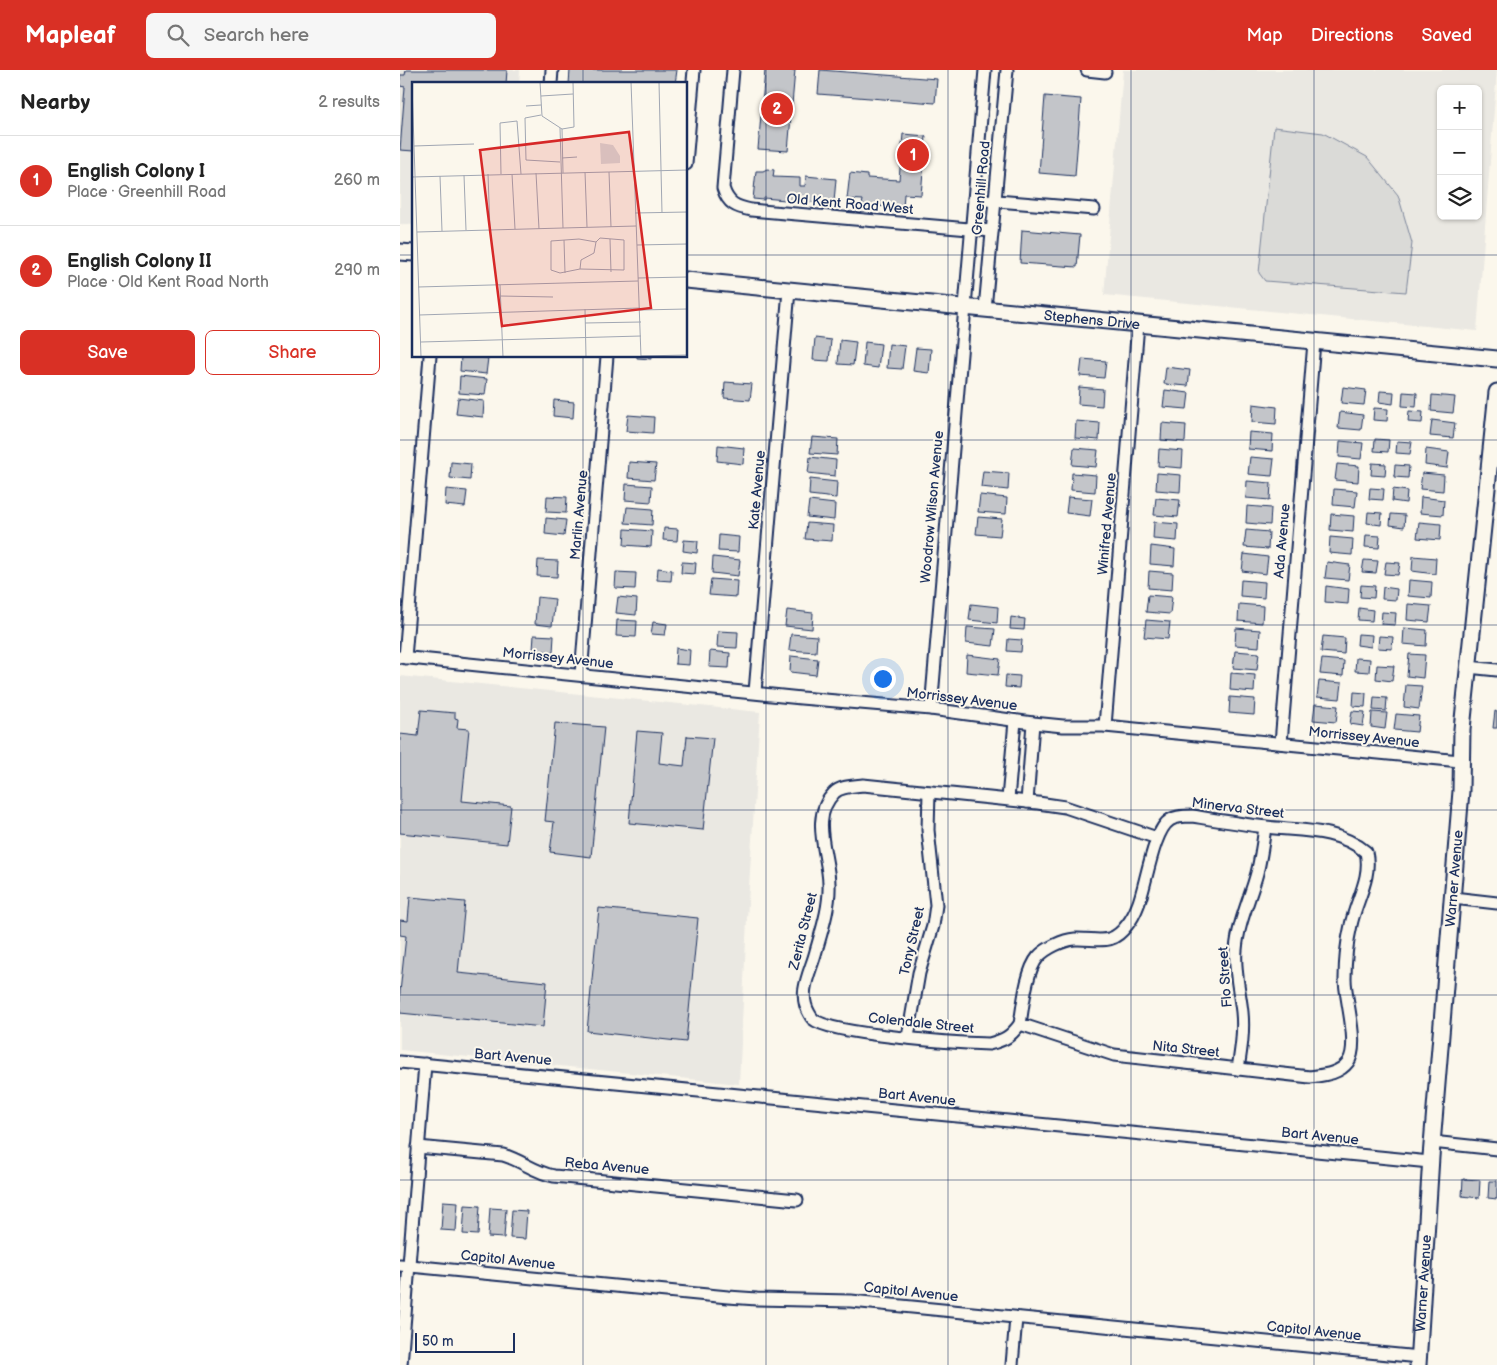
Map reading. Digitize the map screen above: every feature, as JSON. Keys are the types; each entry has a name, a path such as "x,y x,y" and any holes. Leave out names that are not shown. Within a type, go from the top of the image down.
{"street":[{"path":"688,140 694,70"},
{"name":"Old Kent Road West","path":"733,70 723,188 729,202 737,207 751,210 992,231"},
{"name":"Greenhill Road","path":"964,307 968,284 985,70"},
{"name":"Greenhill Road","path":"985,309 1007,70"},
{"path":"1087,70 1105,72"},
{"path":"974,199 1094,209"},
{"name":"Stephens Drive","path":"688,280 1497,360"},
{"name":"Kate Avenue","path":"755,692 789,290"},
{"name":"Woodrow Wilson Avenue","path":"930,709 964,307"},
{"name":"Winifred Avenue","path":"1105,726 1138,324"},
{"name":"Ada Avenue","path":"1281,743 1314,342"},
{"path":"402,658 430,358"},
{"name":"Marlin Avenue","path":"581,675 607,358"},
{"name":"Warner Avenue","path":"1419,1361 1430,1162 1461,791 1460,761 1497,392"},
{"name":"Morrissey Avenue","path":"402,658 930,709 1063,726 1105,726 1460,761"},
{"path":"1468,667 1497,670"},
{"path":"1008,799 1015,721"},
{"path":"1027,802 1033,723"},
{"name":"Zerita Street","path":"812,1019 805,1006 804,990 818,946 827,905 829,884 821,827 824,808 835,792 848,787 863,785 929,792"},
{"path":"929,792 1008,799 1065,807 1157,838 1139,904 1128,924 1118,936 1112,939 1104,941 1076,939 1064,941 1037,958 1027,984 1020,1024"},
{"name":"Tony Street","path":"908,1037 919,973 929,943 936,906 928,830 929,792"},
{"name":"Minerva Street","path":"1157,838 1162,827 1169,820 1192,816 1265,827 1308,830 1339,836 1356,843 1366,852 1368,869 1351,924 1345,977 1346,999 1353,1033 1349,1061"},
{"name":"Flo Street","path":"1238,1069 1242,1032 1236,953 1238,932 1257,874 1265,827"},
{"path":"1453,898 1497,902"},
{"name":"Colendale Street","path":"812,1019 830,1026 867,1033 989,1044 1004,1040 1020,1024"},
{"name":"Nita Street","path":"1020,1024 1114,1055 1238,1069 1310,1077 1326,1075 1338,1070 1349,1061"},
{"name":"Bart Avenue","path":"400,1062 1430,1162"},
{"path":"401,1365 404,1265 418,1147 425,1064"},
{"path":"1432,1142 1497,1148"},
{"name":"Reba Avenue","path":"418,1147 503,1155 515,1158 539,1172 554,1176 797,1200"},
{"name":"Capitol Avenue","path":"404,1265 728,1297 851,1301 1419,1361"},
{"path":"1012,1365 1016,1318"}],"shaded area":[{"path":"400,70 520,70 519,82 412,82 412,225 400,224"},
{"path":"1123,70 1497,70 1477,331 1104,295"},
{"path":"1274,127 1323,133 1367,157 1398,195 1412,243 1406,292 1265,281 1259,273"},
{"path":"400,676 760,712 739,1084 400,1050"}],"building":[{"path":"406,70 507,70 506,82 412,82 412,151 400,150 405,87 400,86 400,75 405,75"},
{"path":"570,70 677,70 675,82 569,82"},
{"path":"765,70 795,70 788,151 758,149"},
{"path":"820,70 937,79 935,103 818,94"},
{"path":"1045,96 1081,99 1075,176 1039,173"},
{"path":"903,134 926,136 921,195 904,194 903,208 862,205 863,200 847,199 850,173 867,175 867,178 899,180"},
{"path":"774,170 773,177 800,178 800,186 805,186 806,176 836,179 834,202 828,202 828,204 764,198 764,200 753,199 756,171"},
{"path":"1022,230 1080,235 1077,267 1020,263"},
{"path":"815,338 831,340 829,361 813,360"},
{"path":"840,340 856,342 853,365 838,364"},
{"path":"865,342 881,344 878,368 863,366"},
{"path":"889,344 905,346 902,369 887,368"},
{"path":"916,348 931,349 929,373 913,371"},
{"path":"461,358 488,358 486,374 460,371"},
{"path":"1082,359 1106,361 1104,378 1080,376"},
{"path":"1166,367 1190,370 1188,386 1164,384"},
{"path":"460,376 487,379 485,395 459,393"},
{"path":"725,382 752,384 750,400 724,398"},
{"path":"1079,387 1103,389 1102,406 1078,404"},
{"path":"1343,387 1366,390 1364,405 1341,403"},
{"path":"1165,390 1189,393 1187,409 1163,407"},
{"path":"1380,391 1394,392 1393,404 1379,402"},
{"path":"1403,392 1417,393 1416,407 1402,406"},
{"path":"1432,395 1455,397 1453,413 1431,411"},
{"path":"458,398 484,401 483,417 456,414"},
{"path":"554,400 574,402 573,418 553,416"},
{"path":"1253,404 1277,407 1276,424 1252,422"},
{"path":"1374,408 1388,409 1387,421 1373,420"},
{"path":"1409,411 1423,412 1422,423 1408,422"},
{"path":"1340,412 1363,415 1361,430 1338,428"},
{"path":"628,415 654,417 653,433 626,431"},
{"path":"1432,420 1455,423 1453,438 1430,436"},
{"path":"1076,421 1100,423 1099,440 1075,438"},
{"path":"1162,423 1186,425 1185,442 1161,440"},
{"path":"1249,432 1273,434 1272,451 1248,449"},
{"path":"812,437 838,439 837,455 810,453"},
{"path":"1375,439 1389,440 1388,452 1374,451"},
{"path":"1340,441 1363,443 1361,459 1339,457"},
{"path":"1397,441 1412,442 1410,454 1396,453"},
{"path":"718,445 744,448 743,464 717,461"},
{"path":"1074,448 1098,450 1096,467 1072,465"},
{"path":"1159,449 1183,451 1182,468 1158,466"},
{"path":"1426,449 1449,452 1447,468 1425,465"},
{"path":"810,457 836,460 835,476 808,473"},
{"path":"1250,457 1274,459 1272,476 1248,474"},
{"path":"451,462 471,464 470,480 450,478"},
{"path":"629,462 656,464 654,480 628,478"},
{"path":"1372,463 1386,464 1385,476 1371,475"},
{"path":"1337,464 1359,466 1358,482 1335,480"},
{"path":"1395,465 1409,466 1408,478 1394,477"},
{"path":"983,471 1009,473 1008,490 981,487"},
{"path":"1072,473 1096,475 1095,492 1071,490"},
{"path":"1157,473 1181,475 1180,492 1156,490"},
{"path":"1422,473 1444,475 1443,491 1420,489"},
{"path":"810,479 837,482 836,498 809,495"},
{"path":"1247,481 1271,483 1270,500 1246,498"},
{"path":"626,484 652,486 651,502 625,500"},
{"path":"1370,488 1384,489 1383,500 1369,499"},
{"path":"446,489 467,491 465,507 445,505"},
{"path":"1334,489 1357,491 1355,507 1333,505"},
{"path":"1393,489 1407,491 1406,503 1392,501"},
{"path":"980,495 1007,498 1006,514 978,512"},
{"path":"547,496 567,497 566,513 546,512"},
{"path":"1068,497 1092,499 1090,516 1066,513"},
{"path":"1421,497 1444,500 1443,515 1420,513"},
{"path":"1156,498 1180,500 1178,517 1154,515"},
{"path":"809,501 835,504 834,520 807,517"},
{"path":"1247,506 1271,508 1270,525 1246,523"},
{"path":"627,507 653,509 652,525 625,523"},
{"path":"1368,512 1382,513 1381,525 1367,523"},
{"path":"1331,514 1354,516 1353,532 1330,530"},
{"path":"1391,514 1405,515 1404,527 1390,525"},
{"path":"978,517 1002,519 1000,536 976,534"},
{"path":"546,518 566,520 564,536 545,534"},
{"path":"1154,522 1178,524 1177,541 1153,539"},
{"path":"1419,522 1441,524 1440,540 1417,538"},
{"path":"807,523 833,525 832,541 805,539"},
{"path":"664,528 678,529 677,541 663,540"},
{"path":"625,529 652,531 651,547 624,545"},
{"path":"1246,530 1269,532 1268,549 1244,547"},
{"path":"719,535 739,537 738,552 718,551"},
{"path":"1366,535 1380,536 1379,548 1365,547"},
{"path":"1330,537 1353,539 1352,555 1329,553"},
{"path":"684,540 698,541 697,553 683,551"},
{"path":"1151,546 1175,549 1174,566 1150,564"},
{"path":"1244,554 1268,557 1266,574 1242,571"},
{"path":"1413,556 1436,558 1435,574 1412,571"},
{"path":"713,557 740,560 738,576 712,573"},
{"path":"538,560 558,561 557,577 537,576"},
{"path":"1364,560 1378,561 1376,573 1362,572"},
{"path":"682,562 696,563 695,574 681,573"},
{"path":"1327,562 1350,565 1348,580 1325,578"},
{"path":"1386,562 1400,563 1398,575 1384,574"},
{"path":"658,568 672,570 671,581 657,580"},
{"path":"1149,571 1173,573 1172,590 1148,588"},
{"path":"616,572 636,573 635,589 615,588"},
{"path":"711,579 737,581 736,597 709,595"},
{"path":"1241,580 1265,582 1264,598 1240,596"},
{"path":"1409,580 1432,582 1431,598 1408,596"},
{"path":"1361,585 1375,586 1374,598 1360,597"},
{"path":"1326,586 1349,589 1348,604 1325,602"},
{"path":"1383,587 1397,589 1396,600 1382,599"},
{"path":"1148,595 1172,597 1170,614 1146,612"},
{"path":"537,597 555,599 552,626 535,624"},
{"path":"618,597 637,599 636,615 616,613"},
{"path":"971,604 998,607 997,623 969,620"},
{"path":"1239,604 1263,606 1262,623 1238,621"},
{"path":"1408,604 1431,606 1429,622 1407,620"},
{"path":"1359,608 1373,610 1372,621 1358,620"},
{"path":"787,610 813,613 812,629 785,626"},
{"path":"1382,612 1396,613 1395,625 1381,624"},
{"path":"1011,617 1025,619 1024,630 1010,629"},
{"path":"617,620 637,621 636,637 616,636"},
{"path":"1146,620 1170,622 1168,639 1144,637"},
{"path":"653,622 667,624 665,635 651,634"},
{"path":"967,627 995,629 993,646 966,643"},
{"path":"1236,628 1260,630 1259,647 1235,645"},
{"path":"1404,628 1427,630 1426,646 1403,644"},
{"path":"718,631 738,632 737,648 717,647"},
{"path":"791,634 817,636 816,652 789,650"},
{"path":"1358,634 1372,635 1371,647 1357,645"},
{"path":"534,635 554,636 553,652 533,650"},
{"path":"1323,636 1345,638 1344,654 1321,652"},
{"path":"1379,636 1393,637 1392,649 1378,648"},
{"path":"1008,639 1022,640 1021,652 1007,651"},
{"path":"676,648 690,650 689,665 675,664"},
{"path":"710,651 730,653 729,668 709,667"},
{"path":"1235,651 1259,653 1257,670 1233,668"},
{"path":"1409,654 1425,655 1423,678 1407,676"},
{"path":"967,655 1000,659 998,675 966,672"},
{"path":"791,656 818,659 816,675 790,672"},
{"path":"1356,658 1370,659 1369,672 1355,671"},
{"path":"1322,659 1344,661 1343,676 1320,674"},
{"path":"1377,665 1394,666 1392,681 1376,679"},
{"path":"1231,673 1255,675 1254,692 1230,690"},
{"path":"1006,675 1020,676 1019,688 1005,687"},
{"path":"1319,681 1342,683 1340,699 1317,697"},
{"path":"1406,685 1422,686 1419,709 1404,707"},
{"path":"1354,692 1366,693 1365,707 1353,706"},
{"path":"1230,697 1255,699 1254,715 1229,713"},
{"path":"1374,697 1387,698 1386,711 1373,710"},
{"path":"1315,704 1338,706 1336,722 1313,720"},
{"path":"421,710 455,713 455,718 458,719 457,728 469,729 462,801 511,806 507,844 400,833 400,734 418,736"},
{"path":"1352,711 1365,712 1363,726 1350,724"},
{"path":"1495,711 1497,712 1497,728 1493,728"},
{"path":"1372,712 1387,713 1385,729 1371,727"},
{"path":"1396,714 1419,716 1417,732 1394,730"},
{"path":"555,723 604,727 591,857 550,852 554,822 545,821"},
{"path":"637,731 662,733 659,763 684,766 687,736 713,738 703,830 629,823"},
{"path":"410,897 465,902 458,973 547,982 543,1027 400,1013 400,992 406,936 400,935 400,920 408,921"},
{"path":"599,908 698,918 686,1042 587,1031"},
{"path":"1463,1179 1480,1180 1479,1198 1462,1196"},
{"path":"1489,1181 1497,1181 1497,1199 1488,1198"},
{"path":"443,1201 458,1202 456,1231 441,1230"},
{"path":"465,1205 480,1206 478,1235 463,1234"},
{"path":"490,1208 506,1209 504,1238 488,1237"},
{"path":"512,1210 527,1211 525,1239 510,1238"}],"place":[{"name":"English Colony II","path":"777,109"},
{"name":"English Colony I","path":"913,155"}]}
